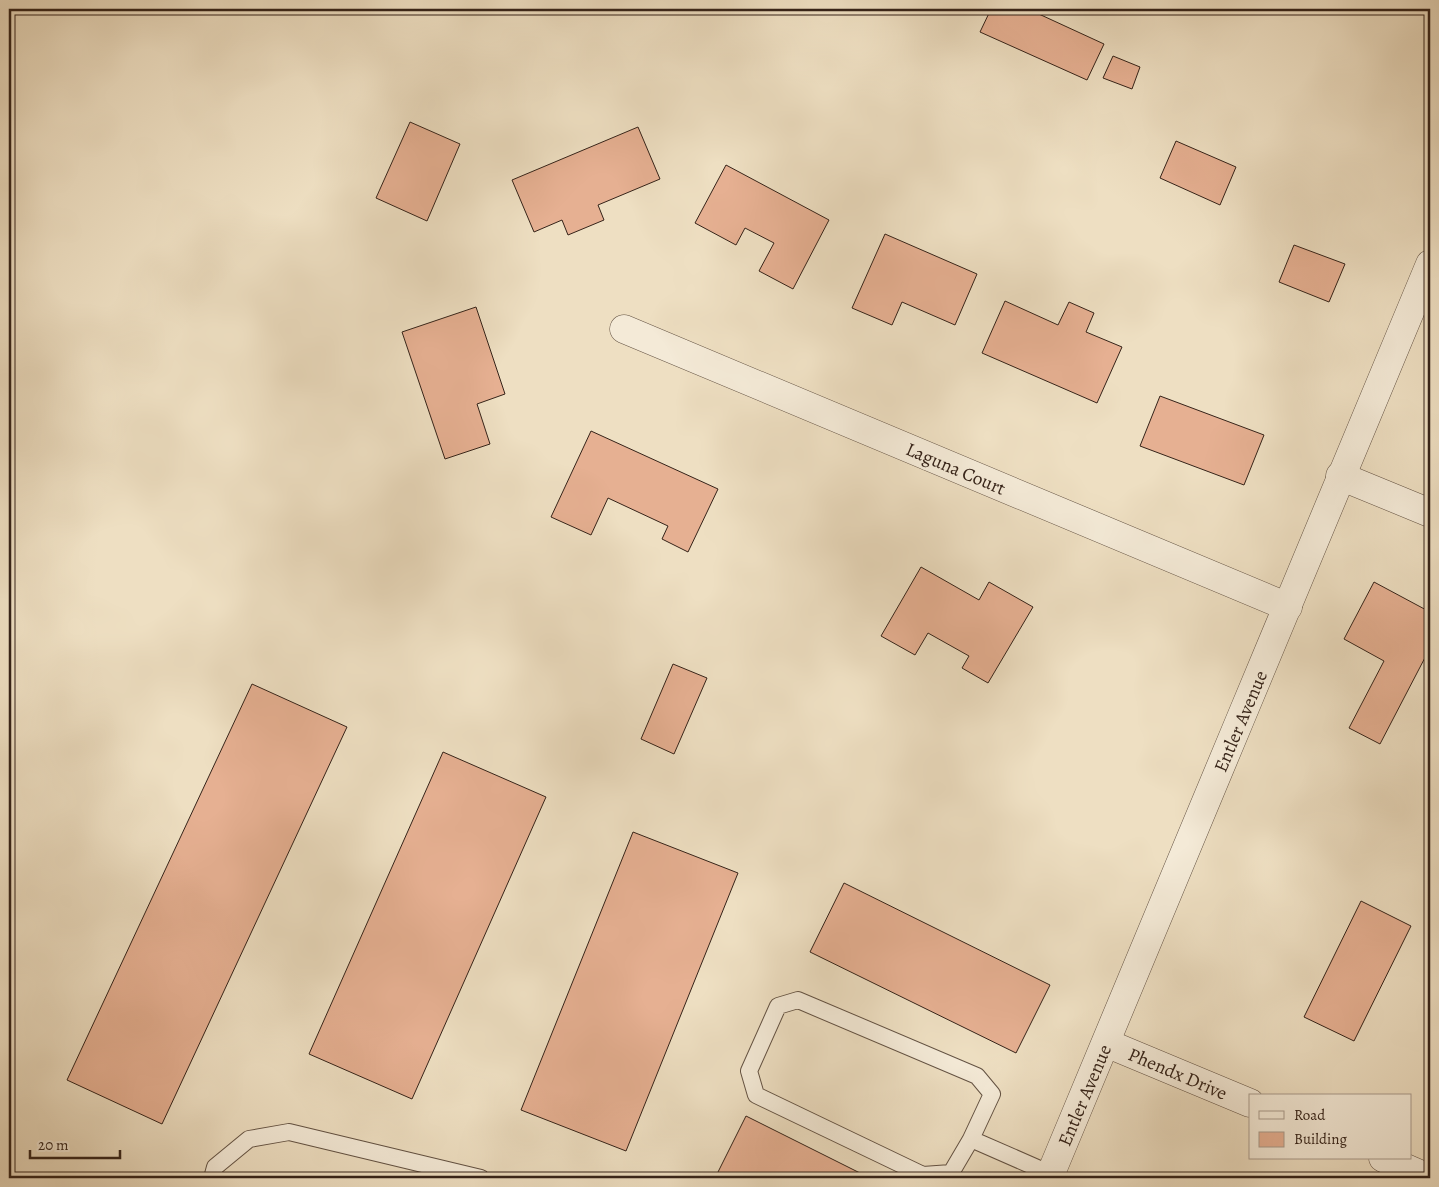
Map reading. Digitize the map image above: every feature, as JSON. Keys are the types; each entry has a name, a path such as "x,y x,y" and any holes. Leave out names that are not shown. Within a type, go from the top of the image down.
{"street":[{"name":"Entler Avenue","path":"1050,1176 1288,606 1340,476 1430,264"},
{"name":"Laguna Court","path":"624,329 1288,606"},
{"path":"1340,476 1430,512"},
{"name":"Phendx Drive","path":"1106,1043 1249,1103"},
{"path":"1390,1160 1426,1171"}],"lane":[{"path":"798,1000 977,1076 992,1094 971,1139 951,1173 923,1175 756,1095 749,1072 778,1006 798,1000"},
{"path":"212,1178 214,1167 249,1139 289,1132 481,1178"},
{"path":"971,1139 1050,1176"}],"building":[{"path":"991,9 1028,9 1104,44 1087,80 980,32"},
{"path":"1113,56 1140,67 1132,89 1103,78"},
{"path":"410,122 460,144 427,221 376,198"},
{"path":"638,127 660,179 598,205 604,220 568,235 562,220 534,232 512,180"},
{"path":"1176,141 1236,167 1220,205 1160,178"},
{"path":"726,165 829,220 793,289 759,271 774,243 745,228 736,245 695,223"},
{"path":"885,234 977,274 955,325 902,302 892,325 852,308"},
{"path":"1294,245 1345,264 1329,302 1279,282"},
{"path":"1005,301 1058,325 1069,302 1094,313 1086,332 1122,347 1097,403 982,353"},
{"path":"476,307 505,394 477,404 490,444 445,459 402,332"},
{"path":"1160,396 1264,435 1244,485 1140,446"},
{"path":"591,431 718,489 688,552 662,539 668,526 608,498 591,535 551,517"},
{"path":"921,567 979,600 989,582 1033,607 988,683 962,668 969,656 928,633 915,655 881,636"},
{"path":"1374,582 1430,612 1430,648 1380,744 1349,728 1384,661 1344,639"},
{"path":"673,664 707,678 674,754 641,739"},
{"path":"252,684 347,727 162,1124 67,1080"},
{"path":"443,752 546,797 412,1099 309,1054"},
{"path":"633,832 738,873 626,1151 521,1110"},
{"path":"844,883 1050,985 1016,1053 810,952"},
{"path":"1361,901 1411,926 1354,1041 1304,1017"},
{"path":"746,1116 870,1178 715,1178"}]}
